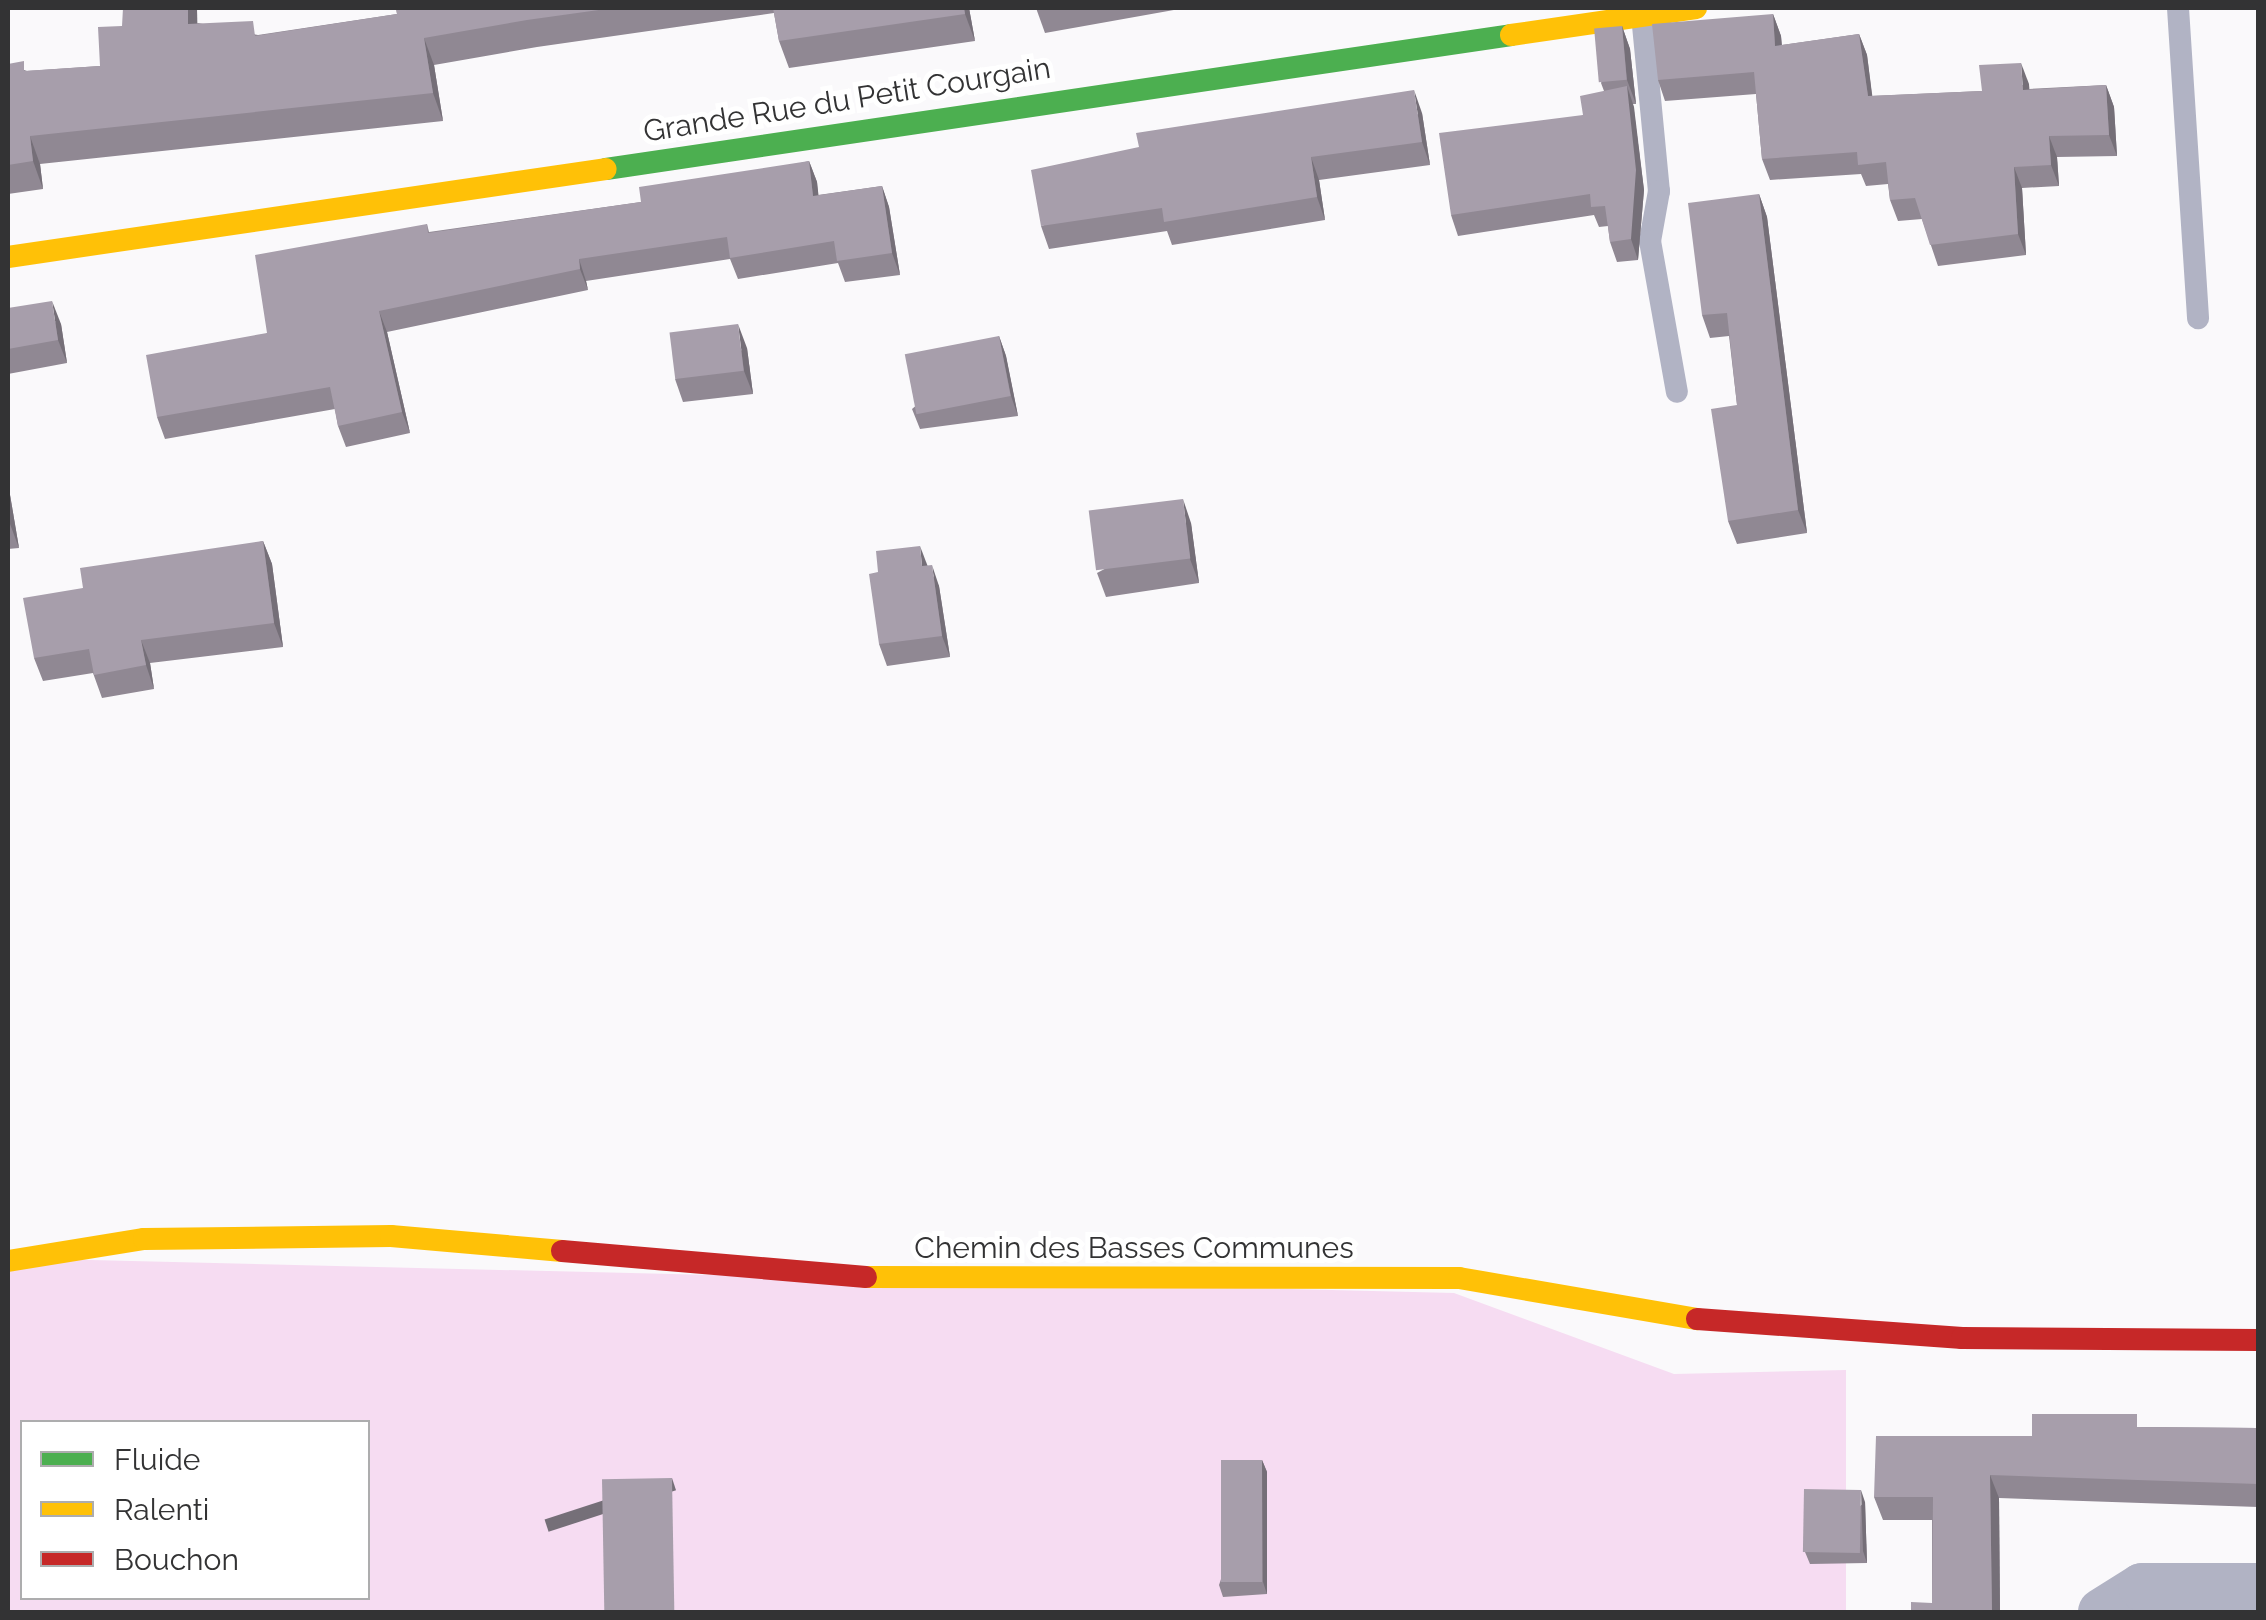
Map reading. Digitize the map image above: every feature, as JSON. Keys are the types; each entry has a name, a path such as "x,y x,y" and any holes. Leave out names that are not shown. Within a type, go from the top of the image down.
{"street":[{"name":"Grande Rue du Petit Courgain","path":"8,257 1586,13 1696,8"},
{"name":"Chemin des Basses Communes","path":"8,1261 144,1239 391,1236 878,1278 1459,1278 1634,1316 1962,1338 2258,1340"},
{"path":"2102,1612 2142,1587 2258,1586"}],"lane":[{"path":"2178,8 2198,318"},
{"path":"1642,12 1659,191 1650,241 1677,392"}],"shaded area":[{"path":"8,1258 1454,1293 1674,1374 1846,1370 1846,1612 8,1612"}],"building":[{"path":"123,8 188,8 188,24 253,21 255,36 397,14 396,8 613,8 424,38 433,93 30,136 33,161 8,165 8,64 24,61 24,71 100,66 98,27 122,26"},
{"path":"773,8 964,8 965,14 779,41"},
{"path":"1773,14 1775,46 1859,34 1868,96 1982,91 1979,65 2021,63 2023,90 2106,85 2109,135 2049,136 2051,165 2014,167 2018,234 1930,245 1915,198 1890,200 1886,162 1858,165 1857,152 1762,159 1754,72 1658,80 1652,24"},
{"path":"1622,26 1627,80 1599,82 1594,28"},
{"path":"1627,86 1636,170 1631,239 1610,242 1605,206 1591,207 1590,194 1451,215 1439,133 1583,115 1580,96"},
{"path":"1414,90 1422,142 1311,157 1317,197 1164,222 1162,208 1041,226 1031,170 1139,147 1136,133"},
{"path":"809,161 813,196 882,186 892,253 837,261 834,241 730,258 727,237 579,259 580,269 379,311 402,412 338,426 330,387 157,417 146,355 267,333 255,255 427,224 428,233 641,202 639,187"},
{"path":"1759,194 1798,510 1728,521 1711,409 1737,405 1727,313 1702,315 1688,203"},
{"path":"52,301 58,340 8,349 8,308"},
{"path":"738,324 744,371 675,379 670,332"},
{"path":"999,336 1011,396 916,414 905,354"},
{"path":"1183,499 1190,559 1096,570 1089,511"},
{"path":"263,541 274,623 141,640 146,665 94,675 89,649 34,658 23,598 83,588 80,568"},
{"path":"920,546 922,566 932,565 942,636 879,644 869,574 878,572 876,551"},
{"path":"2032,1414 2137,1414 2137,1427 2258,1428 2258,1484 1990,1475 1992,1612 1911,1612 1911,1602 1932,1603 1933,1497 1874,1497 1876,1436 2032,1436"},
{"path":"1221,1460 1262,1460 1262,1582 1221,1582"},
{"path":"672,1478 674,1612 604,1612 602,1479"},
{"path":"1804,1489 1861,1490 1860,1553 1803,1552"}],"traffic: fast":[{"path":"606,169 1511,35"}],"traffic: slow":[{"path":"1511,35 1696,8"},
{"path":"8,257 606,169"},
{"path":"8,1261 144,1239 391,1236 562,1251"},
{"path":"866,1277 1459,1278 1697,1319"}],"traffic: jam":[{"path":"562,1251 866,1277"},
{"path":"1697,1319 1962,1338 2258,1340"}]}
